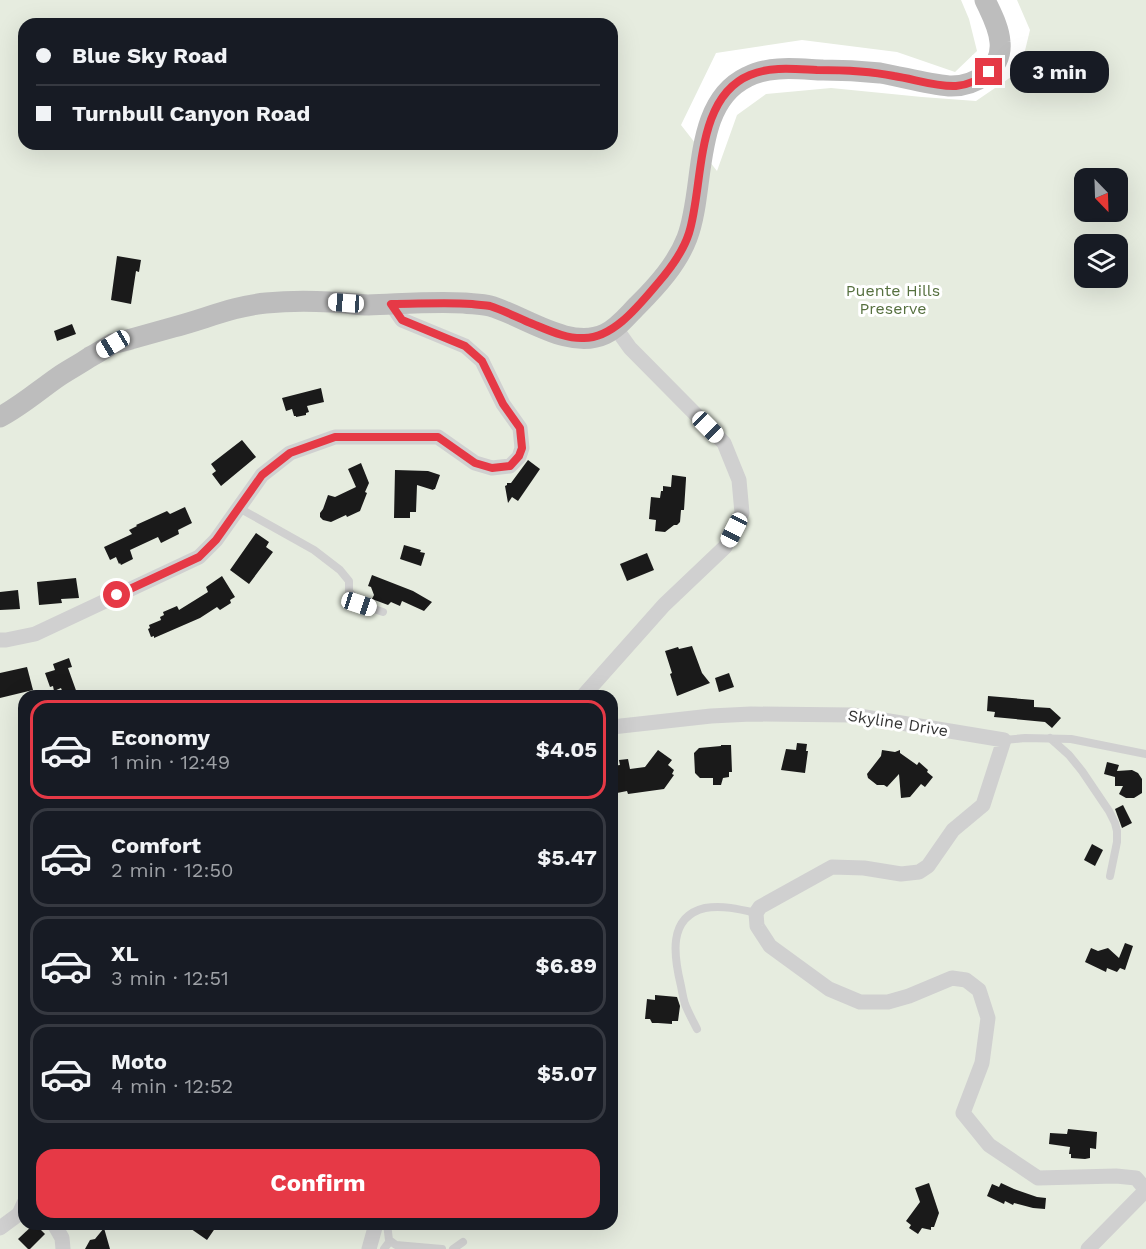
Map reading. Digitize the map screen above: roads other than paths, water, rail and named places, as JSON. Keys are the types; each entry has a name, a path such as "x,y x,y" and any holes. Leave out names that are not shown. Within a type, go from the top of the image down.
{"street":[{"path":"0,417 18,407 59,376 113,344 236,308 279,303 329,302 364,305 460,303 489,306 570,337 583,338 604,334 615,327 640,303 679,255 686,242 709,127 716,108 735,84 750,75 781,69 879,73 948,86 975,81 995,65 1001,48 997,28 985,0"},
{"path":"0,640 35,634 199,557 216,540 262,475 290,453 335,437 438,437 475,463 492,468 510,466 519,456 522,448 520,428 503,404 482,361 465,346 402,320 391,304"},
{"path":"588,690 664,605 725,547 742,513 739,480 724,443 630,348 615,327"},
{"name":"Skyline Drive","path":"618,726 751,714 853,715 1004,740"},
{"path":"1004,740 983,805 953,830 928,867 919,872 901,874 864,868 832,867 760,907 756,913 757,926 770,946 829,988 860,1002 888,1002 952,978 966,980 979,990 988,1018 982,1063 963,1113 989,1145 1038,1178 1116,1176 1136,1178 1146,1190 1088,1249"},
{"path":"0,1228 18,1215"},
{"path":"57,1230 62,1238 63,1249"},
{"path":"369,1249 374,1230"}],"lane":[{"path":"239,508 314,550 340,570 349,581 349,591 359,604 383,612"},
{"path":"1050,738 1069,755 1082,771 1115,823 1117,842 1110,876"},
{"name":"Skyline Drive","path":"1004,740 1071,739 1146,754"},
{"path":"697,1029 684,1003 676,967 675,937 680,925 690,914 704,908 732,908 756,913"},
{"path":"387,1230 387,1236 396,1245 442,1249"},
{"path":"384,1249 390,1241"},
{"path":"453,1249 463,1242"}],"park label":[{"name":"Puente Hills Preserve","path":"893,299"}]}
